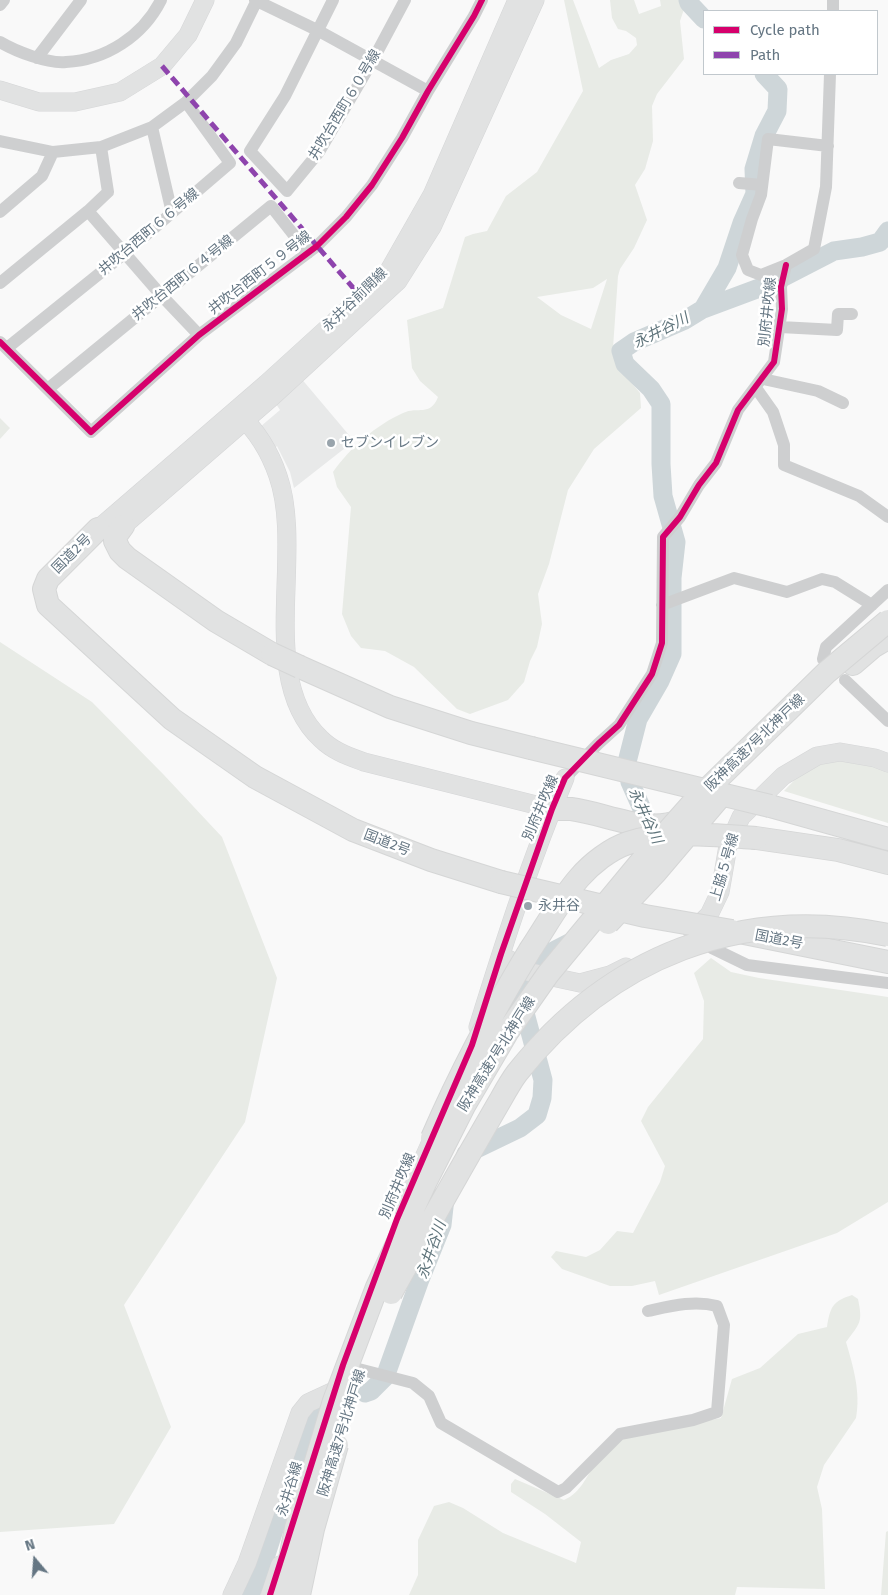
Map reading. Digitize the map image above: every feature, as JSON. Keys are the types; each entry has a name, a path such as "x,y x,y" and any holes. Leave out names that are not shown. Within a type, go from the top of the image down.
{"highway":[{"name":"国道2号","path":"120,550 115,537 123,526"},
{"name":"国道2号","path":"91,536 48,579 44,589 48,605 172,719 255,777 353,830 431,860 501,882 645,916 888,962"},
{"path":"91,536 92,541 104,542 120,550 127,558 216,621 272,654 390,708 471,733 770,806 888,838"},
{"path":"552,809 571,809 647,826 661,826 683,818 784,717 833,673 883,615"},
{"name":"阪神高速7号北神戸線","path":"283,1595 296,1528 334,1401 384,1290 426,1181 464,1106 508,1031 548,974 645,857 692,804 883,615"},
{"path":"552,809 568,816 647,832 675,829 686,824 788,721 874,646 888,639"},
{"name":"阪神高速7号北神戸線","path":"299,1595 313,1529 384,1290 476,1115 521,1040 558,986 602,930 656,872 704,814 771,743 888,639"},
{"path":"384,1290 415,1178 451,1094 504,994 562,899 580,876 602,858 626,844 650,837 673,834 756,838 838,850 888,863"},
{"path":"384,1290 516,1075 552,1033 585,1004 649,962 687,947 727,935 751,930 795,926 836,927 888,935"}],"street":[{"path":"0,5 4,0"},
{"path":"37,58 81,0"},
{"path":"0,42 37,58 65,63 104,54 138,33 161,0"},
{"path":"0,90 39,102 75,102 120,92 162,66 188,35 205,0"},
{"path":"0,141 53,152 101,147 152,126 186,102 212,76 236,43 256,0 318,30 428,91"},
{"name":"井吹台西町６０号線","path":"333,0 285,96 250,151 287,191 319,152 374,60 405,0"},
{"name":"井吹台西町５９号線","path":"4,345 92,432 199,335 308,253 346,217 372,185 402,138 482,0"},
{"name":"永井谷前開線","path":"123,526 387,274 432,195 517,0"},
{"name":"永井谷前開線","path":"91,536 240,415 398,282 432,227 535,0"},
{"path":"828,146 768,139 752,184 760,196 742,255 748,270 761,275 814,249 826,187 828,146 830,75"},
{"name":"井吹台西町６６号線","path":"4,345 125,253 230,163 186,102"},
{"path":"152,126 172,213"},
{"path":"0,283 88,211 108,192 101,147"},
{"path":"0,212 42,176 53,152"},
{"name":"井吹台西町６４号線","path":"48,388 271,206 308,253"},
{"path":"88,211 161,295 199,335"},
{"name":"別府井吹線","path":"334,1391 397,1219 508,958 552,809 565,778 619,725 652,674 662,644 669,603 663,537 680,517 716,463 738,410 774,362 782,309 781,287 786,264"},
{"path":"780,327 837,330 838,314 852,314"},
{"path":"759,383 818,391 843,403"},
{"path":"759,383 773,412 784,445 784,465 859,496 888,517"},
{"path":"240,415 258,435 279,476 286,520 286,641 289,675 294,698 303,717 320,739 339,752 364,762 552,809"},
{"path":"669,603 734,578 787,592 822,580 835,582 883,615"},
{"path":"835,670 823,659 826,647 883,615 888,590"},
{"path":"845,680 888,721"},
{"name":"上脇５号線","path":"508,958 529,972 580,983 610,975 682,940 709,915 720,892 728,846 741,817 783,776 817,756 840,752 875,758 888,763"},
{"path":"696,927 712,948 747,965 888,983"},
{"path":"343,1365 413,1383 429,1396 441,1423 558,1492 566,1488 620,1434 693,1420 717,1412 724,1325 718,1306 691,1303 648,1311"},
{"path":"232,1595 247,1562 300,1413 308,1403 334,1391"},
{"name":"永井谷線","path":"270,1595 334,1391"}],"shaded area":[{"path":"564,0 573,0 599,68 611,60 629,54 637,45 636,38 626,31 618,29 612,18 610,0 634,0 639,14 661,6 660,0 683,0 685,6 680,21 684,59 657,94 652,106 653,141 645,169 635,185 647,220 618,276 613,348 625,375 640,393 641,408 594,449 568,490 549,564 538,594 542,624 537,647 530,661 524,682 508,700 470,714 457,709 414,667 385,651 361,648 351,636 342,614 351,507 337,487 333,472 347,454 383,424 403,413 427,409 435,403 438,397 420,381 412,368 407,320 443,308 465,237 487,231 506,196 537,172 583,91","holes":["607,279 591,329 561,315 537,297 593,288"]},
{"path":"300,377 354,441 294,488 290,472 277,446 272,451 260,427 280,410 274,401"},
{"path":"0,418 10,428 0,439"},
{"path":"0,642 92,702 222,837 277,978 245,1122 124,1305 171,1427 114,1524 0,1532"},
{"path":"849,759 888,771 888,823 784,791 809,765"},
{"path":"711,958 731,972 759,978 888,997 888,1202 837,1233 659,1295 655,1281 632,1286 610,1286 562,1269 551,1257 556,1251 586,1257 600,1250 617,1231 633,1233 660,1182 665,1166 641,1121 648,1107 703,1039 704,1001 694,973"},
{"path":"852,1295 858,1299 860,1318 846,1342 857,1389 856,1418 824,1465 817,1487 822,1509 825,1589 737,1587 735,1595 409,1595 418,1575 418,1540 434,1506 449,1502 463,1508 503,1533 576,1563 581,1542 545,1514 511,1492 511,1484 515,1479 564,1500 579,1489 604,1454 625,1437 721,1418 732,1379 760,1368 798,1334 827,1327 829,1314 837,1302"},
{"path":"888,1531 888,1595 881,1595 886,1532"}],"waterway":[{"path":"688,0 703,18"},
{"path":"703,309 727,268 742,223 755,194 754,169 764,136 777,111 778,89 765,75"},
{"name":"永井谷川","path":"654,836 630,782 627,762 638,719 660,681 672,654 672,578 676,542 663,496 661,404 651,389 625,364 621,351 634,342 685,320 703,309 770,284 834,251 880,242 888,231"},
{"name":"永井谷川","path":"466,1154 520,1128 537,1115 542,1098 543,1080 518,987 534,961 573,941"},
{"name":"永井谷川","path":"365,1393 371,1391 385,1377 419,1282 442,1225 445,1198"},
{"name":"永井谷川","path":"250,1595 262,1567 312,1411 322,1408"}],"marked path":[{"path":"162,66 361,297"}],"cycle path":[{"path":"0,342 91,432 199,335 317,246 346,217 372,185 402,138 482,0"},
{"path":"270,1595 343,1365 397,1219 472,1045 501,954 552,809 565,778 619,725 652,674 662,643 663,537 680,517 699,485 716,463 738,410 774,362 782,309 781,287 786,265"}],"place":[{"name":"セブンイレブン","path":"331,443"},
{"name":"永井谷","path":"528,906"}]}
